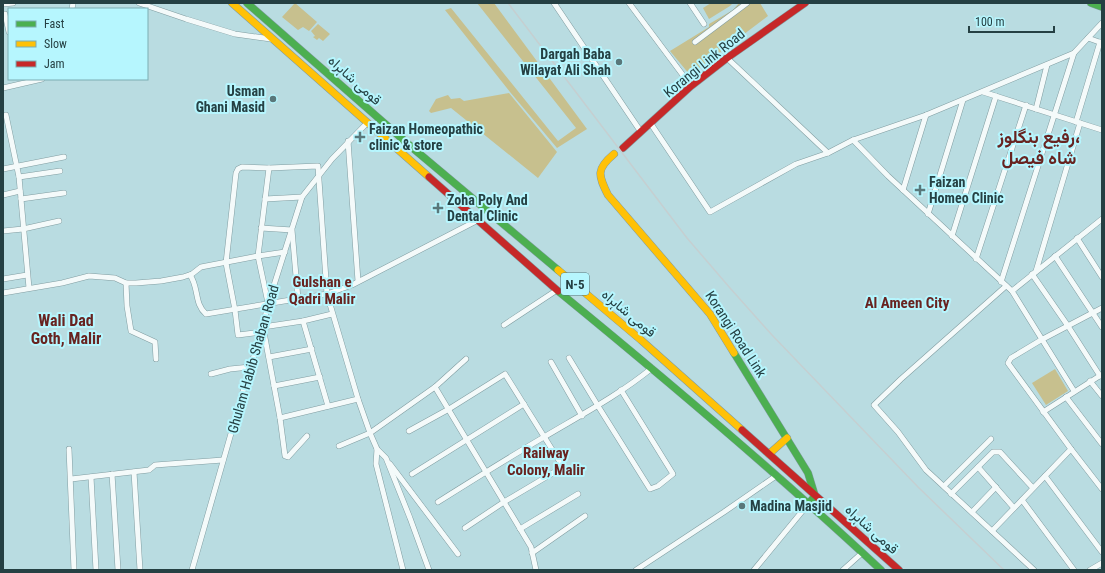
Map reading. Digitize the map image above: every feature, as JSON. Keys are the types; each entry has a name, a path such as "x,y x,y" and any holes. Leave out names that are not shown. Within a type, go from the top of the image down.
{"main road":[{"name":"قومی شاہراہ","path":"232,3 557,290 652,368 809,503 882,570"},
{"name":"قومی شاہراہ","path":"247,3 415,150 641,340 899,570"},
{"name":"Korangi Link Road","path":"623,148 691,86 727,58 805,3"},
{"path":"291,55 297,46"},
{"name":"Korangi Road Link","path":"614,154 603,163 599,172 601,181 608,194 710,314 808,473 815,496"},
{"path":"770,454 787,438"},
{"path":"809,503 815,496"}],"street":[{"path":"3,4 13,3"},
{"path":"139,3 235,34 274,40"},
{"path":"554,3 641,132"},
{"path":"629,3 691,86"},
{"path":"690,3 704,24"},
{"path":"695,42 747,3"},
{"path":"6,14 8,26"},
{"path":"651,124 710,212 796,164 828,153 853,140 926,115 1074,53 1102,23"},
{"path":"1043,412 1101,375 1034,273 1101,43 1088,38"},
{"path":"1001,282 1074,53"},
{"path":"727,58 828,153"},
{"path":"1036,109 1047,65"},
{"path":"3,88 19,82 34,80"},
{"path":"983,92 1102,130"},
{"path":"952,236 996,96"},
{"path":"928,214 963,100"},
{"path":"976,258 1026,105"},
{"path":"6,115 19,177 29,288"},
{"path":"903,190 926,115"},
{"name":"Ghulam Habib Shaban Road","path":"192,570 262,330 268,304 302,197 348,141 367,123"},
{"path":"853,140 928,214 1012,291 1074,391"},
{"path":"348,141 358,281"},
{"path":"3,169 64,157"},
{"path":"332,314 238,335 226,263 236,173 238,169 242,167 269,168 318,166 327,294 370,433 377,450 386,458 458,554"},
{"path":"268,304 258,256 269,168"},
{"path":"19,177 60,171"},
{"path":"3,195 20,191"},
{"path":"21,200 64,193"},
{"path":"265,199 302,197"},
{"path":"190,274 193,278 199,306 206,314 327,294 358,281 478,220"},
{"path":"3,231 23,229 59,221"},
{"path":"1012,291 1076,238 1101,221"},
{"path":"261,228 292,230 298,299"},
{"path":"1076,238 1102,277"},
{"path":"3,293 62,284 89,276 115,278 126,283 161,281 190,274 201,267 285,252"},
{"path":"1054,256 1102,327"},
{"path":"3,279 28,274"},
{"path":"126,283 127,306 131,332 155,342 156,358"},
{"path":"1006,286 901,378 874,405 898,432 926,470 1034,570"},
{"path":"504,325 557,290"},
{"path":"1101,485 1070,449 1008,363 1011,358 1041,340 1102,308"},
{"path":"303,321 328,406"},
{"path":"262,330 269,357 285,456 288,457 307,436"},
{"path":"269,357 312,349"},
{"path":"569,358 650,489 658,486 673,474 621,390"},
{"path":"339,446 370,433 435,387 466,359"},
{"path":"550,362 582,416"},
{"path":"211,374 230,369 250,367"},
{"path":"438,502 544,437 598,406 652,368"},
{"path":"409,431 449,409 505,374 563,466 465,528"},
{"path":"274,386 320,377"},
{"path":"1090,382 1102,396"},
{"path":"435,387 531,547 536,570"},
{"path":"1066,397 1102,444"},
{"path":"280,418 358,398"},
{"path":"412,474 524,404"},
{"path":"944,486 991,439"},
{"path":"69,449 74,570"},
{"path":"992,531 1070,449"},
{"path":"377,450 376,464 402,570"},
{"path":"951,494 993,452 1000,452 1034,488"},
{"path":"386,458 429,570"},
{"path":"71,479 149,470 155,465 223,460"},
{"path":"978,467 1014,508"},
{"path":"134,472 140,570"},
{"path":"112,474 118,570"},
{"path":"636,570 776,476"},
{"path":"1045,476 1102,552"},
{"path":"91,477 96,570"},
{"path":"972,512 996,487"},
{"path":"520,529 578,494"},
{"path":"1022,500 1074,570"},
{"path":"754,570 809,503"},
{"path":"532,553 585,516"},
{"path":"843,570 862,553"},
{"path":"1090,570 1102,563"}],"shaded area":[{"path":"295,3 317,22 309,31 303,27 298,30 282,17"},
{"path":"477,3 494,3 587,129 557,148 510,92 445,10 451,8 558,141 576,128"},
{"path":"711,3 733,3 709,19 703,8"},
{"path":"739,3 760,3 768,16 690,75 670,51 709,27 709,24 733,10"},
{"path":"318,24 330,34 323,41 319,38 317,40 313,37 315,36 311,31"},
{"path":"509,93 557,152 538,178 451,108 431,113 429,111 436,99 448,95 451,99 460,98 464,101"},
{"path":"1055,369 1068,391 1046,405 1032,383"}],"railway":[{"path":"508,3 687,238 730,288 772,335 918,487 1004,570"}],"traffic: fast":[{"path":"247,3 415,150 558,270"},
{"path":"1091,3 1102,7"},
{"path":"558,291 722,428 881,570"},
{"path":"734,353 808,473 815,496 809,503"}],"traffic: slow":[{"path":"232,3 429,177"},
{"path":"614,154 604,164 600,173 608,195 710,314 734,353"},
{"path":"558,270 641,340 742,430"},
{"path":"769,454 787,438"}],"traffic: jam":[{"path":"623,148 691,86 727,58 805,3"},
{"path":"429,177 558,291"},
{"path":"742,430 899,570"}],"place":[{"name":"Dargah Baba Wilayat Ali Shah","path":"619,62"},
{"name":"Usman Ghani Masid","path":"273,99"},
{"name":"Faizan Homeopathic clinic & store","path":"360,137"},
{"name":"Faizan Homeo Clinic","path":"920,190"},
{"name":"Zoha Poly And Dental Clinic","path":"438,208"},
{"name":"Madina Masjid","path":"742,506"}],"district":[{"name":"رفیع بنگلوز، شاہ فیصل","path":"1039,147"},
{"name":"Gulshan e Qadri Malir","path":"322,290"},
{"name":"Al Ameen City","path":"907,303"},
{"name":"Wali Dad Goth, Malir","path":"66,329"},
{"name":"Railway Colony, Malir","path":"546,462"}]}
